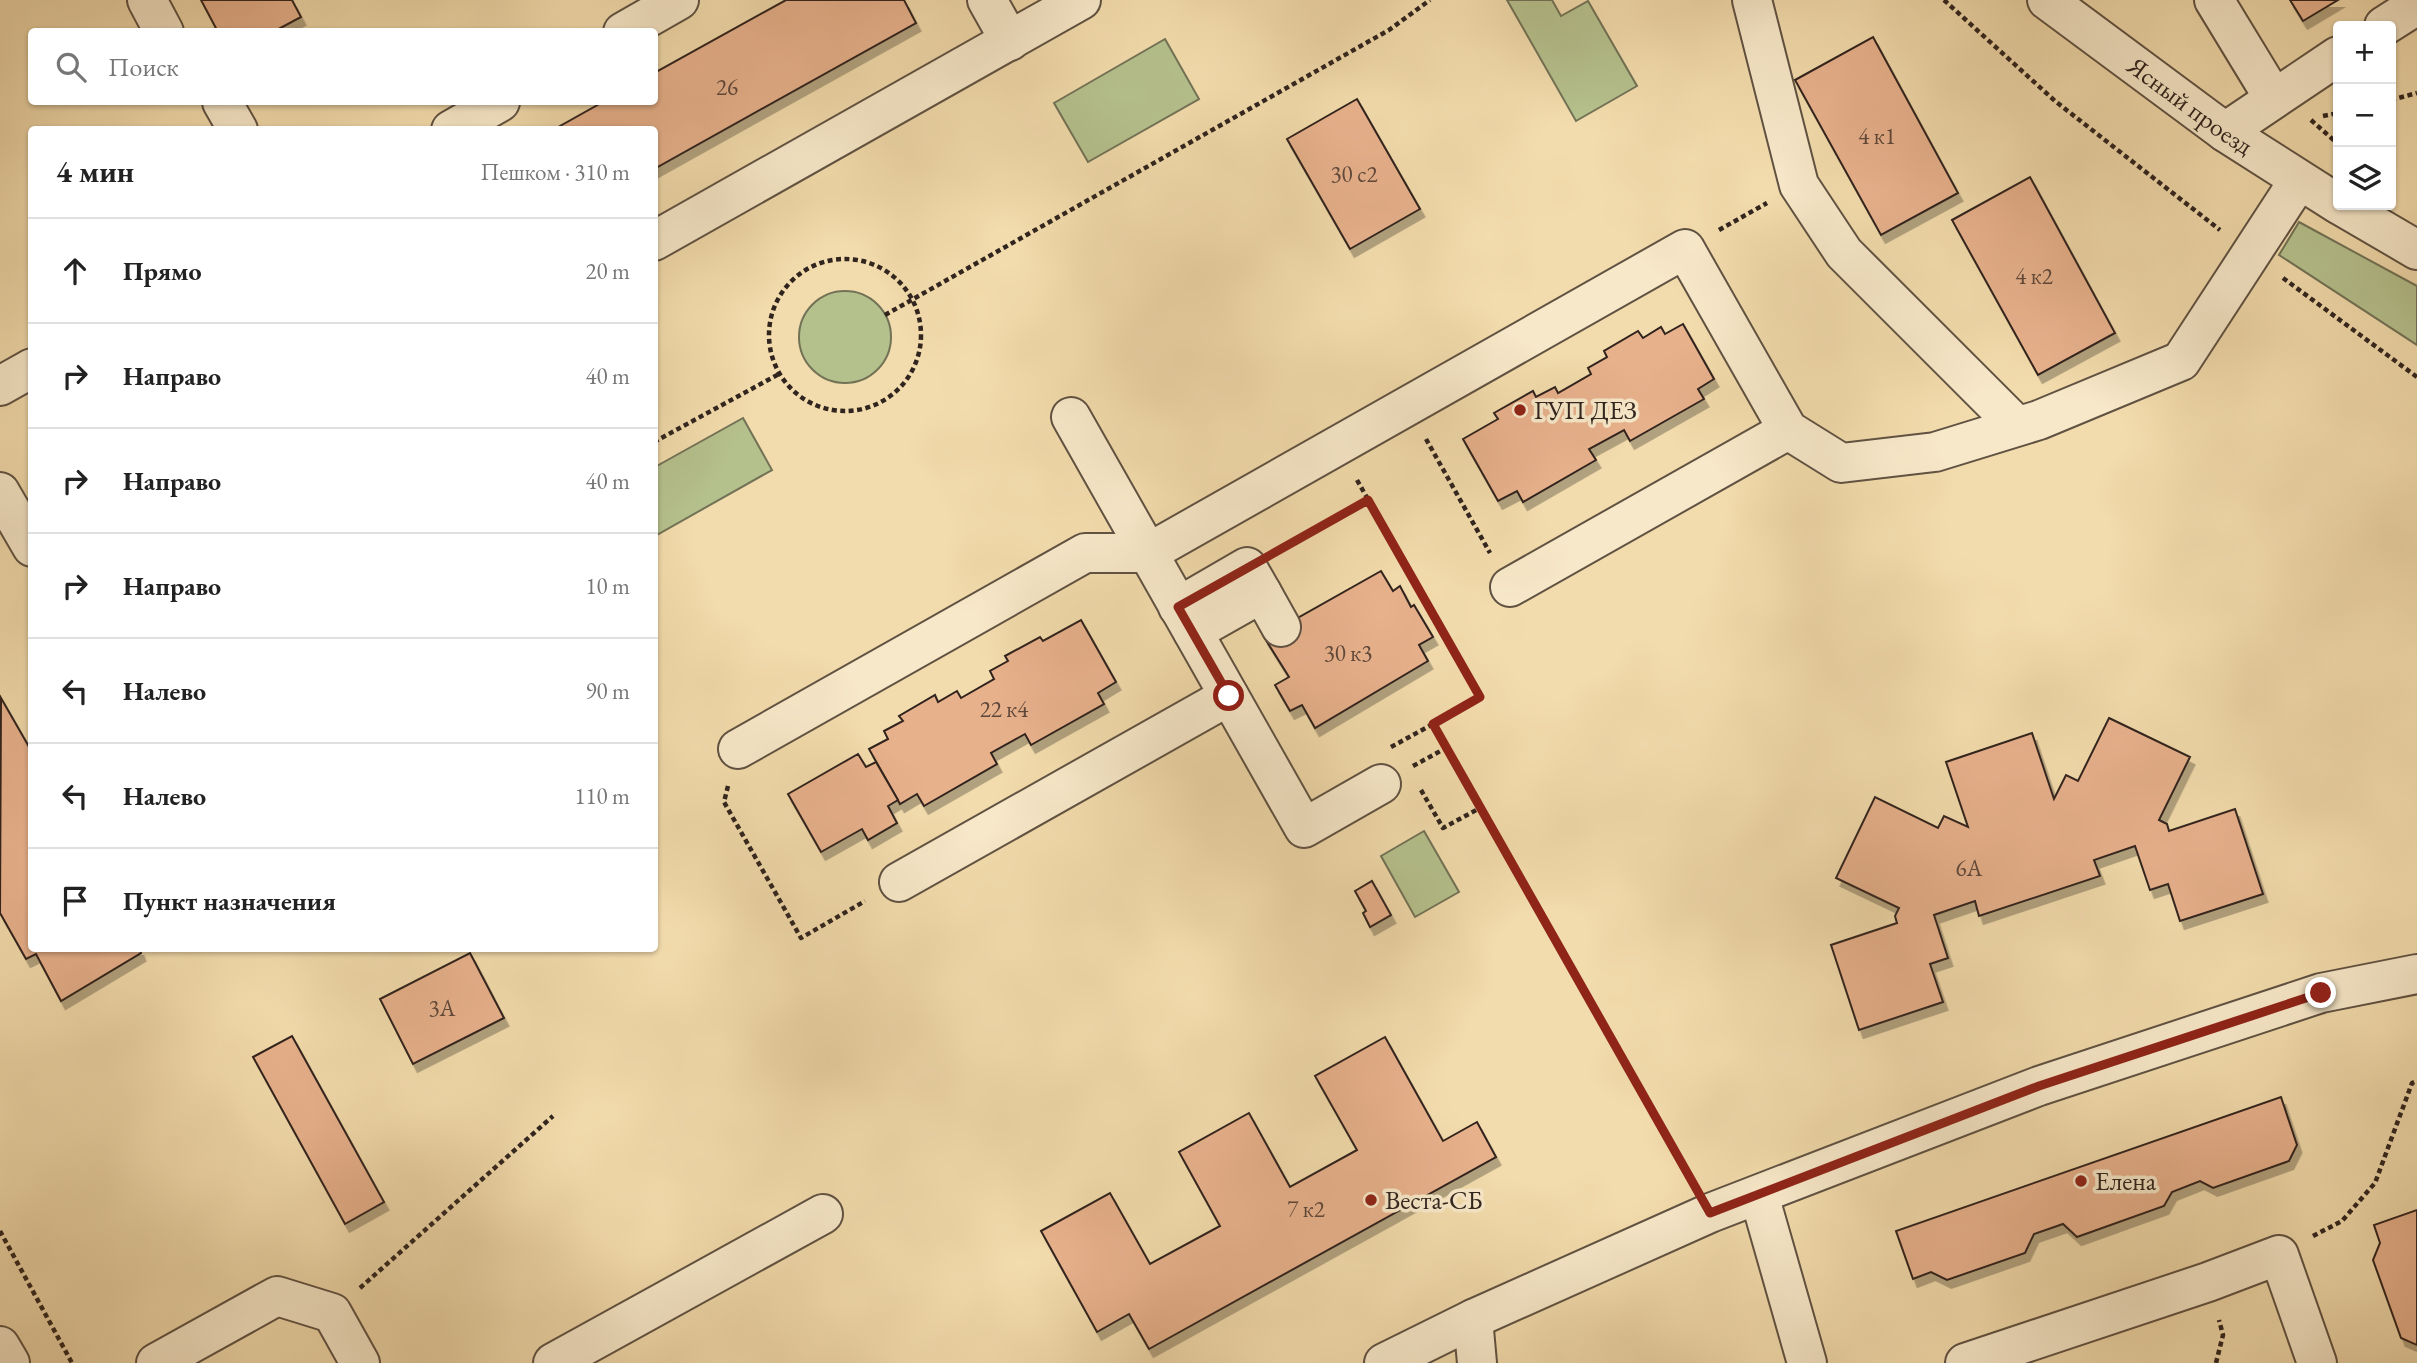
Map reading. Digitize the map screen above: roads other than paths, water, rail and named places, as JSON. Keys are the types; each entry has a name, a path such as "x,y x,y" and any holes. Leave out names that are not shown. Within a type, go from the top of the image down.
{"street":[{"path":"147,0 162,28"},
{"path":"630,28 679,0"},
{"path":"987,0 1010,41"},
{"path":"658,239 1082,0"},
{"path":"1752,0 1799,185 1844,253 2017,426"},
{"name":"Ясный проезд","path":"2047,0 2225,132 2333,200"},
{"path":"2214,0 2273,97"},
{"path":"2392,21 2417,5"},
{"path":"2225,132 2273,97 2333,59"},
{"path":"224,105 237,126"},
{"path":"458,126 495,105"},
{"path":"738,750 1085,553 1148,553 1685,250 1788,430 1841,463 1935,452 2017,426 2181,361 2299,180"},
{"name":"Ясный проезд","path":"2349,210 2417,250"},
{"path":"0,386 28,370"},
{"path":"1071,418 1304,828 1400,774"},
{"path":"1510,587 1788,430"},
{"path":"0,492 28,540"},
{"path":"1186,619 1255,580 1282,627"},
{"path":"899,882 1229,696"},
{"path":"1384,1363 1472,1319 1710,1213 2052,1082 2321,993 2417,974"},
{"path":"1759,1195 1807,1363"},
{"path":"562,1361 823,1214"},
{"path":"1965,1363 2208,1282 2279,1255 2317,1363"},
{"path":"156,1363 277,1296 332,1313 360,1363"},
{"path":"1472,1319 1477,1363"},
{"path":"0,1346 10,1363"}],"place":[{"name":"ГУП ДЕЗ","path":"1520,410"},
{"name":"Елена","path":"2081,1181"},
{"name":"Веста-СБ","path":"1371,1200"}]}
